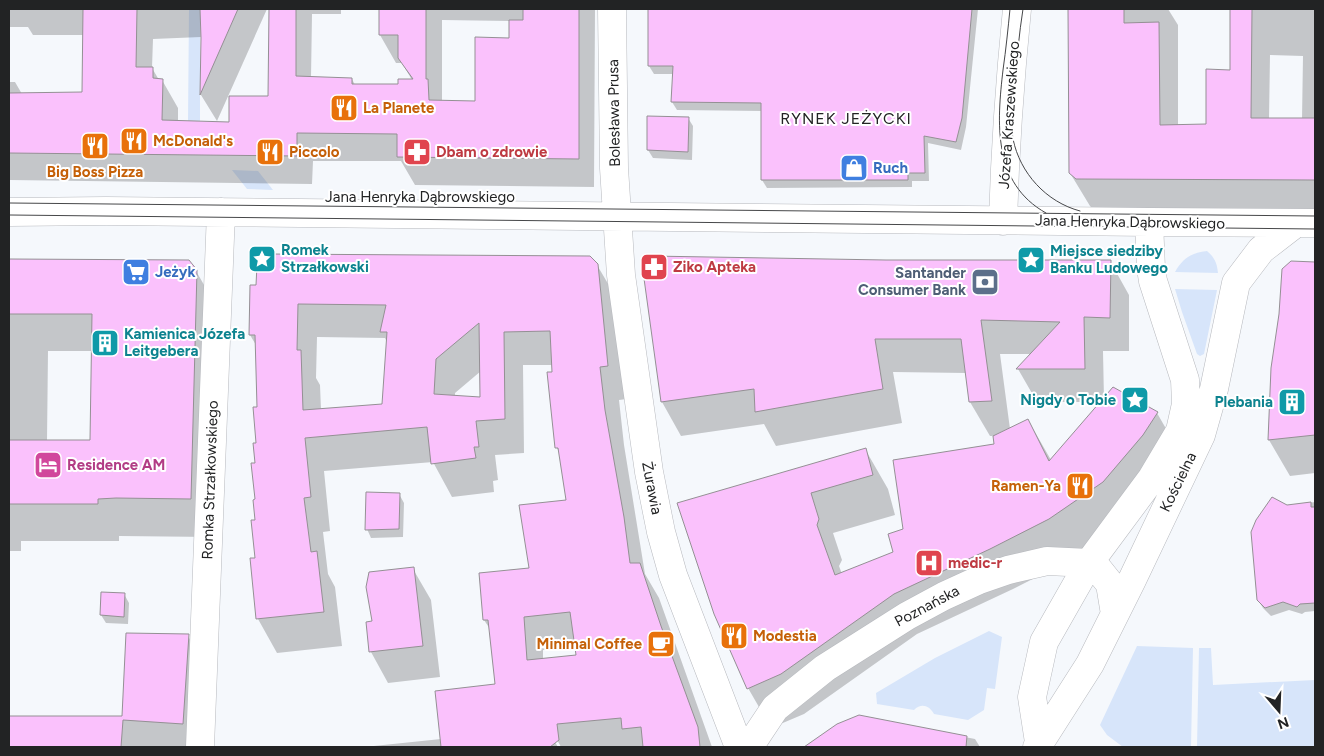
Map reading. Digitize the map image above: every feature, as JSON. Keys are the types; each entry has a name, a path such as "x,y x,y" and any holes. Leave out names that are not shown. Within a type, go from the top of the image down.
{"street":[{"name":"Bolesława Prusa","path":"612,9 617,216"},
{"name":"Józefa Kraszewskiego","path":"1003,221 1003,188 1009,96 1018,9"},
{"name":"Jana Henryka Dąbrowskiego","path":"9,212 221,212 1003,221 1306,222"},
{"name":"Romka Strzałkowskiego","path":"200,747 221,212"},
{"name":"Żurawia","path":"617,216 626,323 655,506 682,602 739,747"},
{"name":"Kościelna","path":"1043,746 1032,697 1044,642 1089,563 1166,456 1180,431 1186,404 1185,380 1153,281 1149,222"},
{"name":"Kościelna","path":"1043,746 1090,664 1201,435 1214,389 1236,283 1261,250 1306,222"},
{"name":"Poznańska","path":"749,747 775,708 825,668 914,612 978,580 1008,570 1047,561 1089,563"},
{"path":"1089,563 1098,569 1110,584 1115,614"}],"shaded area":[{"path":"189,9 200,9 200,121 188,121"},
{"path":"232,170 258,171 273,190 247,189"},
{"path":"1207,251 1215,261 1218,273 1175,272 1188,257"},
{"path":"1175,289 1217,290 1204,354 1200,356 1197,354"},
{"path":"989,631 1002,637 995,689 987,688 984,710 968,720 934,714 925,706 919,706 914,710 877,704 876,693 935,658"},
{"path":"1137,646 1193,648 1191,747 1123,747 1107,735 1100,725"},
{"path":"1199,648 1211,648 1213,685 1315,680 1315,747 1197,747"}],"building":[{"path":"83,9 137,9 136,67 153,67 153,78 163,79 162,120 229,122 229,96 268,96 269,9 296,9 296,76 352,78 352,84 398,84 398,79 413,79 398,58 398,35 379,35 379,9 426,9 426,79 428,79 429,100 475,101 475,37 509,38 509,20 523,20 523,9 579,9 579,159 397,157 397,134 297,133 297,156 9,153 9,93 82,92"},
{"path":"200,9 238,9 200,95 201,38"},
{"path":"648,9 972,9 962,118 956,142 924,136 925,173 908,173 908,180 761,180 761,103 671,102 673,66 648,66"},
{"path":"1068,9 1124,9 1124,23 1159,22 1160,125 1206,124 1206,69 1230,70 1230,9 1252,9 1251,118 1315,118 1315,180 1076,179 1069,173"},
{"path":"647,116 689,117 688,152 647,150"},
{"path":"267,254 590,256 598,264 608,366 600,367 605,410 630,563 640,563 698,727 700,747 643,747 641,727 622,729 621,718 557,724 559,740 550,747 441,747 435,691 495,684 488,620 483,620 479,573 529,568 519,505 566,500 558,448 555,448 547,372 552,372 550,331 504,332 505,419 476,421 479,447 474,447 476,458 431,464 427,427 305,438 311,497 304,498 311,552 317,551 324,612 256,619 250,558 255,558 251,520 255,520 253,500 255,499 251,463 255,463 253,443 256,443 253,407 257,407 255,335 249,335 250,285 256,285 257,265","holes":["298,304 386,305 380,332 387,332 382,404 303,410 301,350 297,350","479,323 480,397 434,394 436,359","570,612 576,655 527,660 524,617"]},
{"path":"650,256 886,260 1111,260 1110,318 1084,317 1085,369 1016,369 1060,322 981,320 992,401 969,402 961,339 875,339 883,389 755,412 754,389 661,402 642,264"},
{"path":"9,259 189,260 197,270 191,499 116,498 98,499 98,504 9,504 9,440 90,440 92,314 9,314"},
{"path":"1291,261 1315,262 1315,435 1268,440 1271,368 1279,314 1282,269"},
{"path":"1113,387 1158,412 1143,435 1103,482 1049,519 894,594 781,674 747,689 714,614 677,503 866,448 873,475 811,493 819,519 817,525 835,575 893,552 888,534 903,529 893,460 994,444 993,436 1028,419 1049,461"},
{"path":"366,492 400,493 399,529 365,530"},
{"path":"1272,497 1287,505 1311,502 1311,507 1315,507 1315,603 1300,604 1297,607 1283,602 1265,608 1257,600 1251,532 1256,520"},
{"path":"414,567 423,646 369,652 366,622 372,621 366,587 369,572"},
{"path":"101,592 125,593 124,617 100,615"},
{"path":"126,633 189,634 183,724 123,720 121,747 9,747 9,716 122,716"},
{"path":"859,715 967,736 966,747 804,747 837,724"}],"tram line":[{"path":"1010,9 1001,90 1000,130 1002,150 1007,168 1016,185 1028,200 1046,213"},
{"path":"1023,9 1012,112 1012,132 1016,151 1028,174 1036,184 1056,201 1080,211"},
{"path":"9,203 1315,216"},
{"path":"9,215 1315,229"}],"place":[{"name":"La Planete","path":"344,108"},
{"name":"McDonald's","path":"134,141"},
{"name":"Big Boss Pizza","path":"95,146"},
{"name":"Piccolo","path":"270,152"},
{"name":"Dbam o zdrowie","path":"417,152"},
{"name":"Ruch","path":"854,168"},
{"name":"Romek Strzałkowski","path":"262,259"},
{"name":"Miejsce siedziby Banku Ludowego","path":"1031,260"},
{"name":"Ziko Apteka","path":"654,267"},
{"name":"Jeżyk","path":"136,272"},
{"name":"Santander Consumer Bank","path":"985,282"},
{"name":"Kamienica Józefa Leitgebera","path":"105,343"},
{"name":"Nigdy o Tobie","path":"1135,400"},
{"name":"Plebania","path":"1292,402"},
{"name":"Residence AM","path":"48,465"},
{"name":"Ramen-Ya","path":"1080,486"},
{"name":"medic-r","path":"929,563"},
{"name":"Modestia","path":"734,636"},
{"name":"Minimal Coffee","path":"661,644"}],"district":[{"name":"RYNEK JEŻYCKI","path":"846,118"}]}
